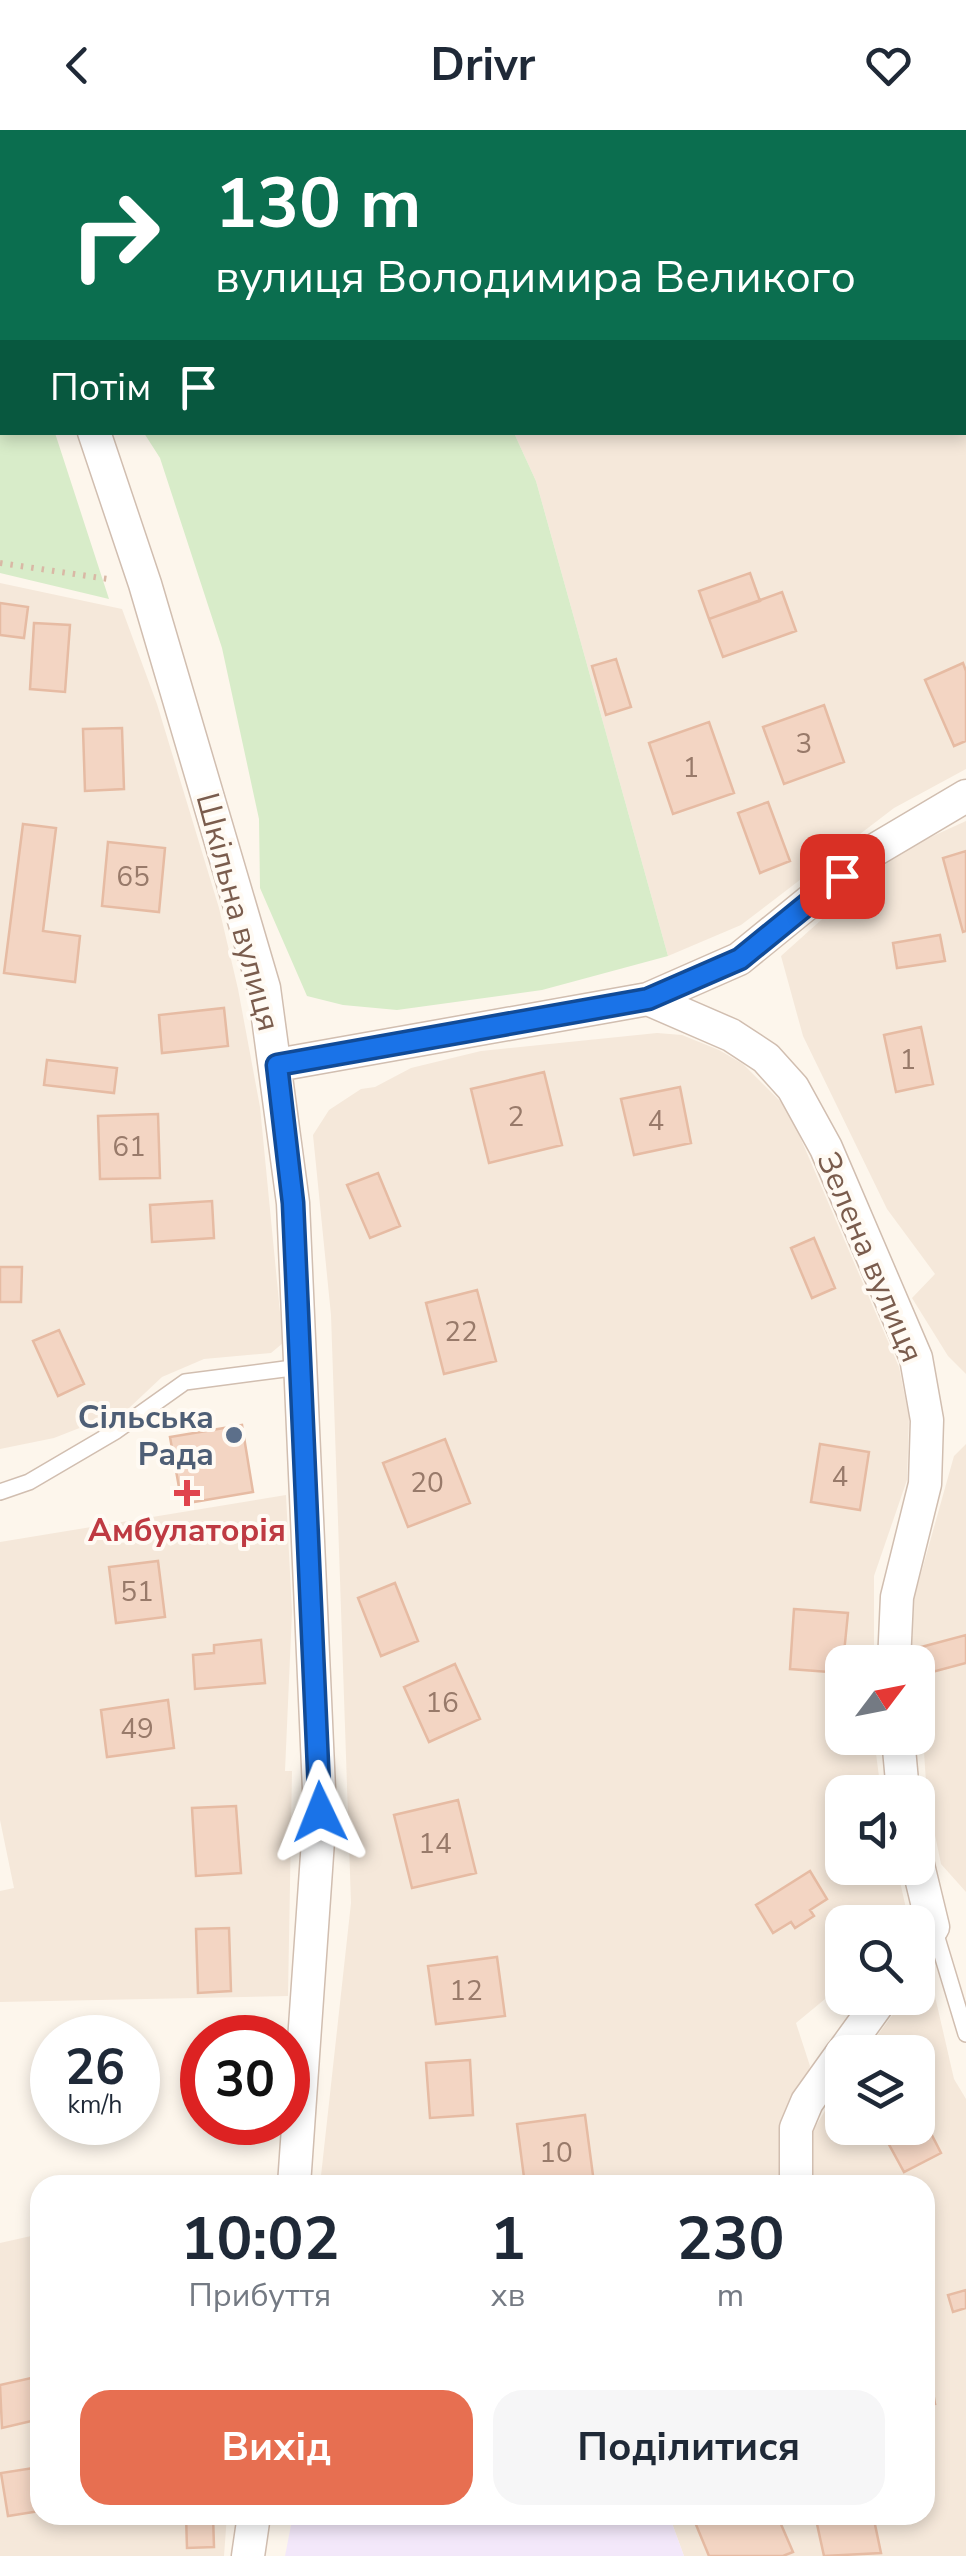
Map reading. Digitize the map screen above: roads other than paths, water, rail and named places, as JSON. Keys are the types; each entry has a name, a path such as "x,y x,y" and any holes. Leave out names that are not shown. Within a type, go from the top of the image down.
{"street":[{"name":"Шкільна вулиця","path":"95,435 145,584 264,988 293,1203 320,1812 295,2175"},
{"path":"277,1065 648,999 740,959 868,854 966,796"},
{"name":"Зелена вулиця","path":"648,999 731,1035 766,1058 792,1088 826,1148 916,1358 927,1420 925,1484 897,1597 895,1645"},
{"path":"796,2175 796,2128 807,2102 825,2078"},
{"path":"248,2556 253,2525"}],"lane":[{"path":"0,1492 29,1482 116,1430 185,1382 300,1367"},
{"path":"935,1961 966,2034"}],"place":[{"name":"Сільська Рада","path":"234,1435"},
{"name":"Амбулаторія","path":"187,1493"}]}
